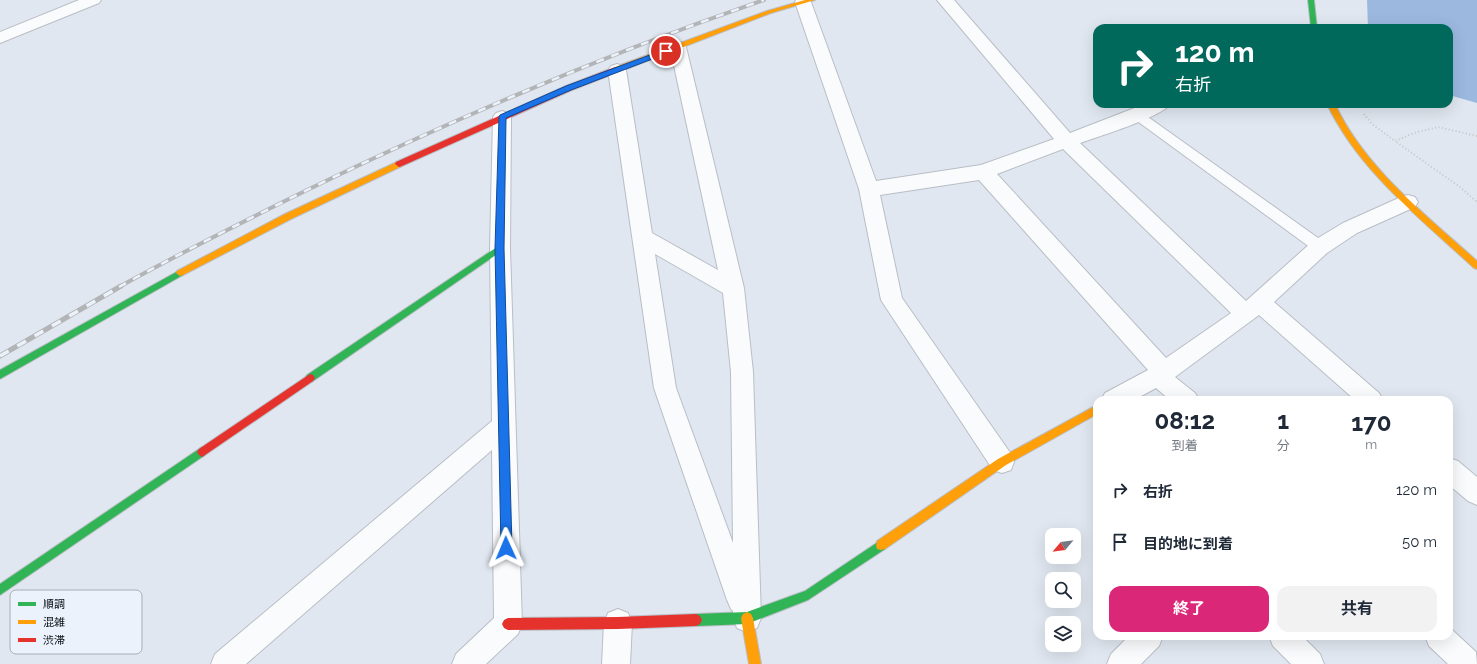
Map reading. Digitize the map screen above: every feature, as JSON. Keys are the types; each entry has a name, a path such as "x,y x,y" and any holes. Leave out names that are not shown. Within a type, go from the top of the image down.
{"street":[{"path":"0,38 70,4 93,0"},
{"path":"945,0 1066,141 1253,308 1366,396"},
{"path":"1311,0 1314,24"},
{"path":"0,376 106,315 226,249 344,188 569,88 769,12 808,1 869,189 892,300 1002,462"},
{"path":"678,47 733,288 742,372 747,618 755,664"},
{"path":"617,70 665,388 747,618"},
{"path":"869,189 983,172 1152,108"},
{"path":"1333,108 1338,122 1352,146 1373,169 1477,266"},
{"path":"502,117 500,248 508,624"},
{"path":"983,172 1160,374 1183,396"},
{"path":"1120,396 1160,374 1253,308 1320,247 1350,228 1408,202"},
{"path":"642,237 733,288"},
{"path":"0,590 500,248"},
{"path":"466,664 508,624 618,623 747,618 808,595 1002,462 1093,411"},
{"path":"225,664 504,425"},
{"path":"1453,472 1477,493"},
{"path":"616,664 618,623"},
{"path":"1121,664 1145,640"},
{"path":"1287,640 1310,664"},
{"path":"1443,640 1466,662 1464,664"}],"lane":[{"path":"1137,115 1320,247"}],"path":[{"path":"1361,110 1372,124 1460,187 1477,202"},
{"path":"1395,141 1414,133 1438,127 1477,136"}],"water":[{"path":"1367,0 1477,0 1477,103 1453,96 1453,24 1368,24"}],"railway":[{"path":"119,287 188,250 305,191 418,138 532,88 589,65 647,42 764,0"},
{"path":"0,356 121,286"}],"traffic: fast":[{"path":"1311,0 1314,24"},
{"path":"310,378 500,248"},
{"path":"0,375 180,273"},
{"path":"0,590 202,452"},
{"path":"696,620 747,618 808,595 881,545"}],"traffic: slow":[{"path":"618,69 769,12 812,0"},
{"path":"1333,108 1337,118 1353,143 1392,187 1477,266"},
{"path":"180,273 288,217 399,164"},
{"path":"881,545 1002,462 1093,411"},
{"path":"747,618 755,664"}],"traffic: jam":[{"path":"399,164 569,88 618,69"},
{"path":"202,452 310,378"},
{"path":"508,624 618,623 696,620"}],"route":[{"path":"506,548 500,248 502,117 569,88 666,51"}]}
